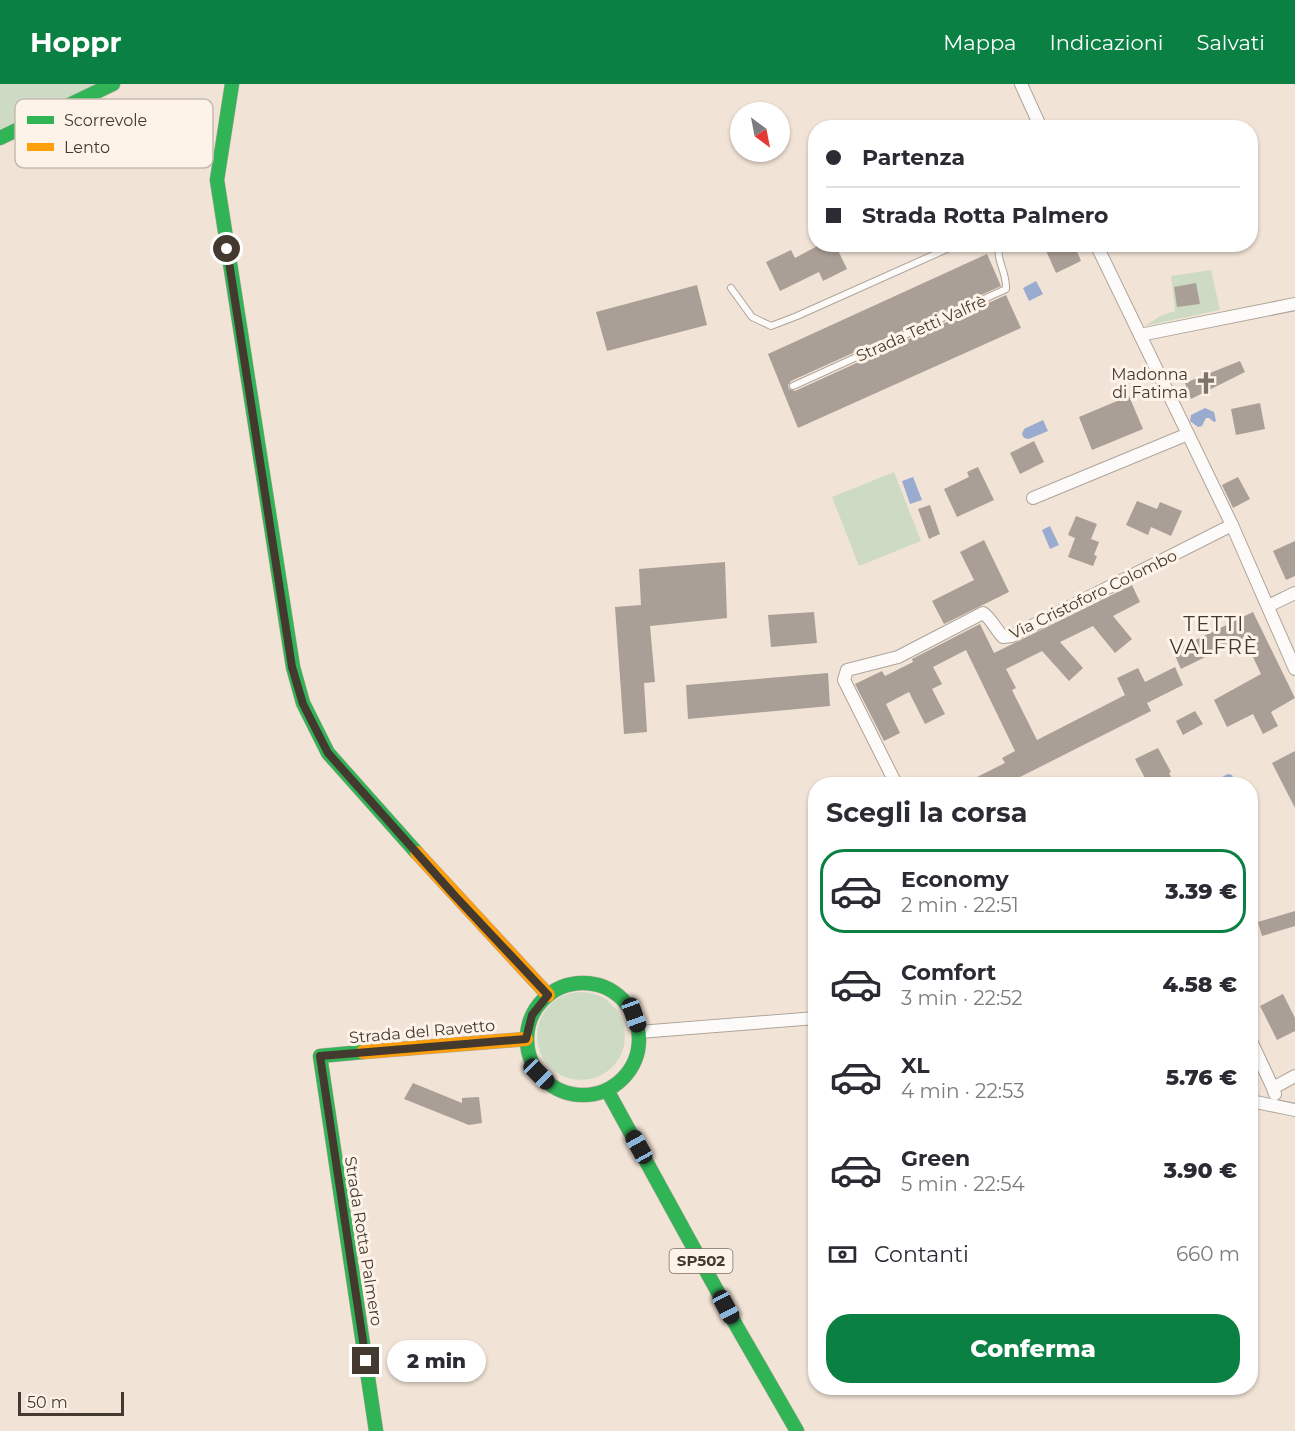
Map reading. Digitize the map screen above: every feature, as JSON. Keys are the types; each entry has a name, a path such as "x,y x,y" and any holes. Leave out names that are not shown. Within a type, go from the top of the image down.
{"main road":[{"path":"84,99 113,84"},
{"path":"232,84 217,180 292,667 303,704 328,753 455,896 548,995"},
{"path":"0,138 15,131"},
{"path":"583,982 608,988 618,995 634,1015 639,1032 638,1052 634,1064 618,1083 607,1090 583,1096 570,1094 553,1087 539,1074 532,1064 526,1039 532,1015 548,995 558,988 583,982"},
{"name":"Strada del Ravetto","path":"320,1056 526,1039"},
{"name":"Strada Rotta Palmero","path":"320,1056 376,1431"},
{"name":"SP502","path":"607,1090 797,1431"}],"street":[{"path":"1021,84 1037,120"},
{"path":"1100,252 1232,525 1295,669"},
{"path":"1140,335 1295,304"},
{"path":"1033,498 1188,434"},
{"name":"Via Cristoforo Colombo","path":"892,777 844,680 847,670 898,657 983,613 1003,637 1012,636 1232,525"},
{"path":"1268,606 1295,593"},
{"path":"639,1032 808,1019"},
{"path":"1258,1056 1273,1088 1278,1107"},
{"path":"1273,1088 1295,1076"},
{"path":"1258,1103 1295,1110"}],"lane":[{"path":"731,288 752,317 771,326 940,252"},
{"name":"Strada Tetti Valfrè","path":"793,386 1006,289 1007,280 997,256 998,252"}],"green space":[{"path":"0,84 106,84 72,99 15,99 15,124 0,131"},
{"path":"1211,270 1220,310 1145,326 1162,315 1175,311 1171,276"},
{"path":"894,472 921,541 859,566 832,497"},
{"path":"581,992 606,999 618,1011 625,1036 618,1061 606,1073 581,1080 556,1073 544,1061 537,1036 544,1011 556,999"}],"water":[{"path":"1036,281 1043,294 1029,301 1023,288"},
{"path":"1205,408 1214,412 1216,421 1206,418 1202,426 1198,427 1190,421 1191,415"},
{"path":"1043,420 1048,431 1029,439 1024,438 1022,434 1024,429"},
{"path":"913,477 922,500 910,504 902,481"},
{"path":"1050,526 1059,545 1050,549 1042,530"}],"building":[{"path":"791,250 795,258 808,251 839,252 847,269 823,281 819,272 780,291 766,262"},
{"path":"1047,252 1077,252 1081,261 1056,273"},
{"path":"987,254 1001,286 791,381 788,385 789,389 795,391 1006,295 1021,328 798,428 768,354"},
{"path":"1196,283 1200,304 1177,307 1174,287"},
{"path":"697,285 707,325 607,351 596,312"},
{"name":"Madonna di Fatima","path":"1240,361 1245,372 1191,399 1185,383"},
{"path":"1129,396 1143,429 1092,450 1079,417"},
{"path":"1260,403 1265,429 1236,435 1231,409"},
{"path":"1034,441 1044,462 1020,474 1010,453"},
{"path":"978,467 994,500 957,517 944,489 969,477 967,472"},
{"path":"1238,477 1250,499 1233,508 1222,485"},
{"path":"1137,501 1157,509 1160,502 1182,511 1171,536 1151,527 1148,535 1126,525"},
{"path":"930,505 940,534 929,539 918,509"},
{"path":"1076,516 1097,524 1091,539 1099,542 1093,566 1068,557 1075,538 1068,535"},
{"path":"984,540 1009,592 944,624 932,601 974,580 960,552"},
{"path":"1295,541 1295,576 1286,580 1273,551"},
{"path":"725,562 727,618 650,626 655,682 644,683 647,732 624,734 615,607 641,605 639,569"},
{"path":"1132,585 1140,602 1113,616 1132,639 1115,653 1093,626 1060,642 1083,668 1069,681 1042,651 1006,669 1016,688 1012,690 1037,740 1125,695 1117,678 1138,668 1145,682 1175,667 1183,685 1147,703 1151,711 1020,777 977,777 1005,763 1002,758 1015,751 966,650 933,667 942,684 932,689 945,714 925,724 909,692 886,704 900,733 884,741 855,684 882,671 885,676 913,662 912,659 980,624 994,653"},
{"path":"814,612 817,643 771,647 768,615"},
{"path":"1253,612 1295,698 1271,712 1278,726 1263,734 1253,714 1227,727 1214,700 1261,674 1244,638 1181,669 1173,651"},
{"path":"828,673 830,706 688,719 686,685"},
{"path":"1195,711 1203,724 1183,735 1176,721"},
{"path":"1158,748 1171,772 1169,773 1171,777 1144,777 1135,759"},
{"path":"1295,751 1295,808 1272,763"},
{"path":"1295,911 1295,926 1262,936 1258,922"},
{"path":"1283,994 1295,1018 1295,1031 1277,1040 1260,1006"},
{"path":"413,1083 462,1103 462,1098 479,1097 482,1123 469,1125 404,1099"}],"traffic: fast":[{"path":"82,99 113,84"},
{"path":"232,84 217,180 293,667 303,703 328,753 417,853"},
{"path":"0,138 15,131"},
{"path":"583,983 605,987 623,999 635,1017 639,1039 635,1061 623,1079 605,1091 583,1095 561,1091 543,1079 531,1061 527,1039 531,1017 543,999 561,987 583,983"},
{"path":"363,1052 320,1056 376,1431"},
{"path":"607,1090 797,1431"}],"traffic: slow":[{"path":"417,853 548,995"},
{"path":"363,1052 526,1039"}],"place":[{"name":"Madonna di Fatima","path":"1206,383"}],"district":[{"name":"TETTI VALFRÈ","path":"1214,636"}],"route":[{"path":"227,249 292,667 303,704 328,753 455,896 548,995 532,1015 526,1039 320,1056 366,1361"}]}
